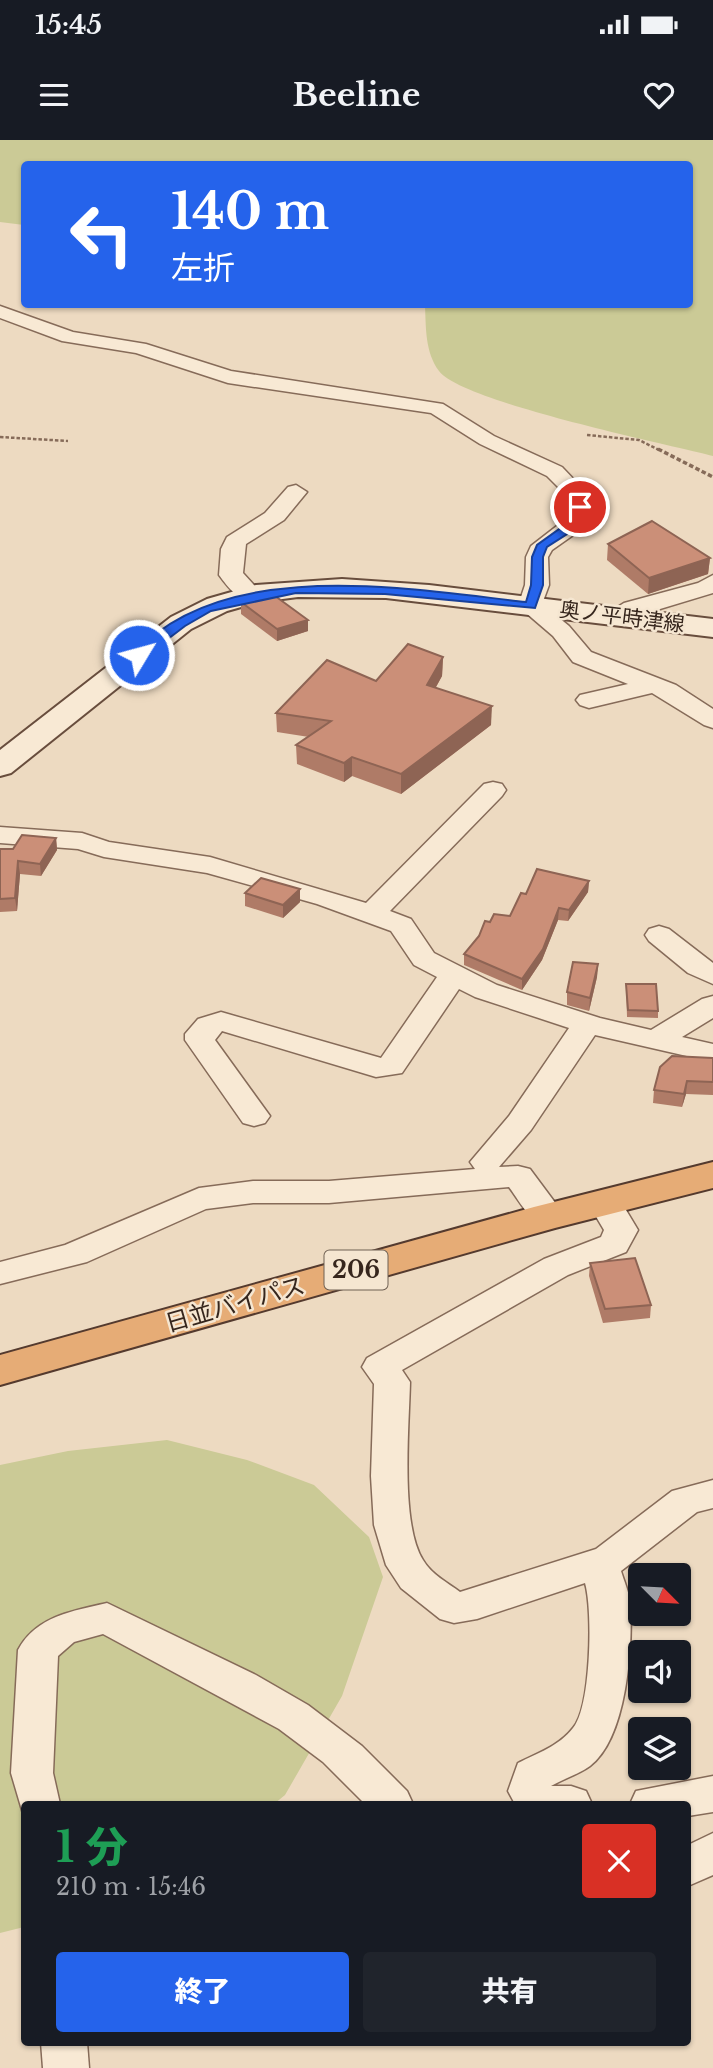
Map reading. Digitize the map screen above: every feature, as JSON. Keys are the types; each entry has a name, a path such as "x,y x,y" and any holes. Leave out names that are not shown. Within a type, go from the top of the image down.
{"highway":[{"name":"日並バイパス","path":"0,1370 548,1216 713,1175"}],"main road":[{"name":"奥ノ平時津線","path":"0,766 181,623 207,609 252,596 328,588 617,615 713,628"}],"street":[{"path":"0,312 69,337 139,348 194,368 265,382 436,408 455,415 487,440 555,470 577,492 580,507 571,526 542,545 537,557 537,585 530,606 561,631 582,657 654,685 713,720"},
{"path":"246,403 265,382"},
{"path":"252,596 232,575 230,551 243,532 273,518 296,492"},
{"path":"617,615 632,608 706,588 713,582"},
{"path":"589,700 654,685"},
{"path":"371,914 493,790"},
{"path":"0,835 82,841 104,849 210,866 327,898 401,925 424,959 486,991 587,1024 713,1054"},
{"path":"659,935 686,953 694,965 713,975"},
{"path":"254,1116 200,1040 200,1034 209,1025 221,1021 376,1068 385,1068 391,1066 454,974"},
{"path":"654,1041 713,1004"},
{"path":"486,1162 520,1123 587,1024"},
{"path":"0,1273 75,1254 199,1199 253,1192 328,1192 518,1177 548,1216"},
{"path":"605,1203 621,1230 614,1244 556,1267 380,1367 393,1382 390,1442 394,1524 406,1567 454,1608 477,1604 609,1560 685,1501 713,1494"},
{"path":"539,1801 532,1798 530,1785 533,1775 575,1754 590,1738 600,1718 605,1689 610,1601 599,1563"},
{"path":"37,1801 32,1773 38,1650 61,1630 107,1618 164,1651 231,1682 319,1734 389,1801"},
{"path":"670,1801 713,1794"},
{"path":"691,1866 713,1851"},
{"path":"64,2046 66,2068"}],"path":[{"path":"587,435 639,440 713,477"},
{"path":"0,438 68,441"}],"shaded area":[{"path":"0,140 713,140 713,456 567,421 485,396 455,383 434,364 426,331 425,308 693,308 693,161 21,161 21,225 0,222"},
{"path":"167,1440 247,1460 314,1485 369,1537 383,1577 342,1696 285,1795 278,1801 21,1801 21,1928 0,1933 0,1465 68,1451"}],"building":[{"path":"652,521 710,558 649,578 608,544"},
{"path":"271,593 308,620 277,629 241,602"},
{"path":"408,644 443,657 427,685 492,706 401,774 352,757 344,763 296,745 331,721 276,713 327,660 376,681"},
{"path":"22,835 56,838 40,864 18,861 15,898 0,899 0,849 13,849"},
{"path":"537,869 589,881 569,910 559,908 543,949 522,979 464,954 479,936 485,921 490,922 494,914 510,916 521,893 526,894"},
{"path":"261,878 300,889 283,905 245,893"},
{"path":"573,962 598,964 590,998 567,992"},
{"path":"626,984 656,984 658,1011 628,1010"},
{"path":"672,1056 713,1058 713,1082 687,1081 684,1094 654,1090 660,1067"},
{"path":"635,1258 651,1305 605,1309 590,1263"}],"route":[{"path":"139,655 181,623 207,609 252,596 296,589 385,590 530,606 537,585 537,557 542,545 571,526 580,507"}]}
